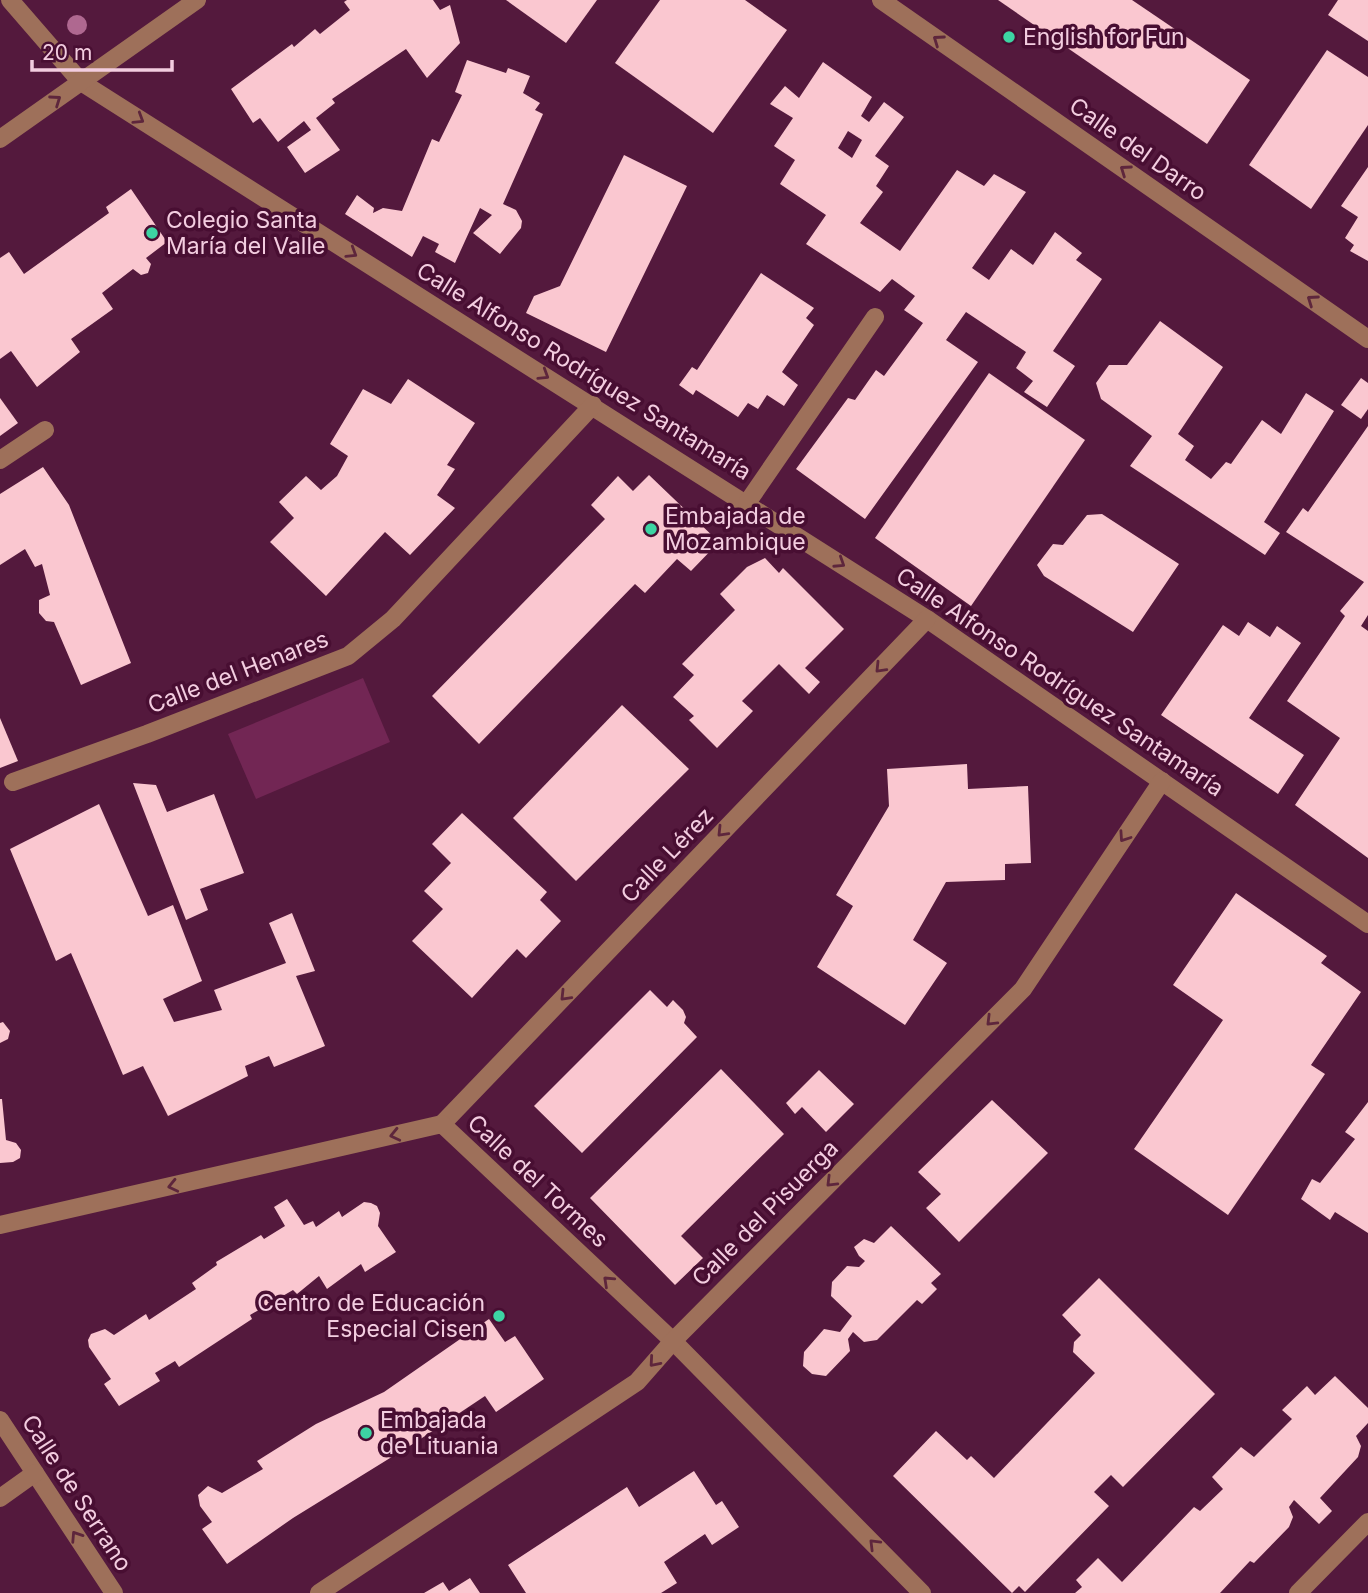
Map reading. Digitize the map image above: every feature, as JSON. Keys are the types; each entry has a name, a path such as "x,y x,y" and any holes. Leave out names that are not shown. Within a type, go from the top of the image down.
{"street":[{"name":"Calle Alfonso Rodríguez Santamaría","path":"10,0 81,82 927,619 1368,924"},
{"path":"0,139 197,0"},
{"name":"Calle del Darro","path":"881,0 1368,339"},
{"path":"747,503 875,317"},
{"name":"Calle del Henares","path":"13,782 147,734 348,656 393,619 593,405"},
{"path":"0,460 45,430"},
{"name":"Calle Lérez","path":"442,1124 927,619"},
{"name":"Calle del Pisuerga","path":"319,1593 637,1382 673,1341 1023,989 1163,781"},
{"name":"Calle del Tormes","path":"0,1226 442,1124 673,1341 922,1593"},
{"name":"Calle de Serrano","path":"0,1420 114,1593"},
{"path":"0,1498 35,1473"},
{"path":"1298,1593 1368,1522"}],"shaded area":[{"path":"363,678 390,742 256,799 228,734"}],"building":[{"path":"433,0 440,10 450,5 460,43 427,78 406,49 332,99 335,103 316,118 340,150 305,173 287,147 311,130 304,121 278,142 260,118 253,123 231,89 292,44 294,47 315,29 320,34 350,10 344,2"},
{"path":"506,0 597,0 566,43"},
{"path":"660,0 745,0 787,30 713,133 615,63"},
{"path":"998,0 1132,0 1250,80 1207,144"},
{"path":"1338,0 1368,0 1368,41 1328,15"},
{"path":"1327,50 1368,77 1368,125 1311,209 1249,165"},
{"path":"467,60 506,73 508,68 530,76 523,93 540,103 535,110 543,114 503,204 516,210 522,221 521,228 500,254 473,233 492,215 480,208 455,263 435,252 439,244 423,236 412,257 345,214 357,195 374,208 373,213 383,208 402,211 432,139 439,142 462,95 455,92"},
{"path":"823,62 872,97 861,116 869,122 884,102 904,117 875,156 889,166 876,186 883,192 860,223 900,251 957,170 984,186 994,174 1026,192 972,268 989,280 1011,249 1033,265 1055,232 1082,253 1076,260 1102,279 1053,351 1075,366 1047,407 1024,392 1033,381 1016,368 1026,352 966,312 946,340 978,362 865,519 796,469 848,398 855,400 876,370 884,376 923,323 904,310 915,296 892,279 880,292 806,244 826,215 780,184 795,160 774,146 793,118 770,104 785,86 799,98","holes":["848,131 862,140 852,158 838,148"]},
{"path":"624,155 687,186 606,352 526,313 534,296 560,286"},
{"path":"1368,167 1368,261 1350,251 1354,245 1345,238 1358,217 1341,206"},
{"path":"131,189 167,242 146,258 151,264 148,273 141,275 133,269 102,293 113,309 71,339 80,352 37,387 11,351 0,359 0,258 9,252 24,274 109,213 106,207"},
{"path":"761,273 814,308 806,318 814,325 782,372 798,385 784,406 767,395 758,409 748,403 738,417 696,390 693,395 679,385 692,367 697,370"},
{"path":"1160,321 1223,367 1178,434 1194,446 1185,460 1211,479 1226,462 1231,464 1262,420 1281,434 1306,393 1334,411 1264,522 1280,533 1265,555 1130,466 1152,436 1101,399 1096,383 1109,365 1127,365"},
{"path":"989,373 1085,440 971,606 875,538"},
{"path":"1361,378 1368,383 1368,409 1361,419 1341,405"},
{"path":"408,379 475,423 447,465 455,469 437,495 455,508 410,555 385,532 326,596 270,542 294,518 279,502 306,476 321,490 337,476 348,456 330,444 363,389 391,404"},
{"path":"0,398 18,423 0,436"},
{"path":"1368,426 1368,615 1361,626 1368,631 1368,858 1295,805 1340,738 1287,701 1345,616 1340,611 1364,582 1286,532 1303,508 1308,512"},
{"path":"43,467 69,505 131,663 81,685 54,622 46,621 39,613 39,600 50,595 42,564 35,567 25,549 0,565 0,494"},
{"path":"649,475 719,542 691,571 677,559 645,593 635,584 479,744 432,696 605,519 591,505 618,476 633,491"},
{"path":"1102,514 1179,564 1133,632 1044,576 1037,565 1053,544 1063,545 1087,515"},
{"path":"765,558 779,573 783,568 844,629 805,668 820,682 809,694 779,664 742,701 753,711 717,748 689,720 694,716 673,697 694,675 682,664 735,610 720,594 747,567"},
{"path":"1248,622 1270,637 1277,626 1301,643 1249,718 1304,755 1278,794 1161,715 1223,625 1239,636"},
{"path":"622,705 689,769 576,881 513,818"},
{"path":"0,718 18,761 0,768"},
{"path":"967,764 968,789 1028,786 1031,863 1005,864 1005,880 946,882 913,940 947,963 905,1025 817,967 853,906 836,895 889,806 887,769"},
{"path":"133,783 156,785 167,812 214,794 244,873 200,889 208,910 186,920"},
{"path":"99,804 148,916 173,905 202,981 163,999 174,1022 222,1010 214,990 286,963 269,923 292,913 315,971 296,976 325,1046 274,1067 269,1056 245,1066 248,1076 168,1116 143,1066 123,1075 71,953 56,961 10,849"},
{"path":"462,813 547,892 540,900 561,921 526,958 517,949 472,998 412,941 443,909 424,891 451,863 432,844"},
{"path":"1236,893 1327,956 1321,963 1361,992 1311,1065 1325,1074 1228,1215 1134,1149 1223,1020 1173,985"},
{"path":"650,990 667,1007 673,1000 683,1010 686,1017 684,1023 697,1037 582,1153 534,1106"},
{"path":"3,1022 10,1031 8,1039 0,1043 0,1023"},
{"path":"721,1069 784,1134 681,1236 703,1258 675,1285 590,1198"},
{"path":"819,1070 854,1104 826,1132 802,1107 795,1114 786,1103"},
{"path":"0,1099 6,1140 16,1143 21,1150 20,1158 13,1162 0,1163"},
{"path":"992,1100 1048,1153 959,1242 926,1208 941,1194 918,1172"},
{"path":"1368,1102 1368,1233 1335,1212 1330,1220 1301,1199 1312,1179 1320,1183 1355,1139 1345,1132"},
{"path":"287,1199 304,1225 313,1221 316,1227 339,1211 342,1217 364,1202 371,1203 377,1206 380,1213 378,1226 396,1252 365,1272 361,1264 327,1289 319,1276 297,1294 293,1290 250,1315 252,1319 179,1367 175,1361 155,1373 160,1381 119,1406 104,1384 111,1379 89,1347 91,1334 105,1329 114,1335 146,1314 149,1320 196,1289 192,1283 217,1265 216,1262 261,1235 264,1239 285,1226 274,1207"},
{"path":"891,1226 941,1274 931,1283 937,1289 922,1304 917,1300 877,1340 864,1342 853,1332 848,1339 850,1351 826,1376 812,1374 803,1366 804,1352 824,1329 840,1332 852,1316 831,1296 832,1282 847,1266 859,1267 865,1261 854,1247 864,1239 874,1243"},
{"path":"1099,1278 1215,1394 1123,1487 1111,1475 1094,1492 1109,1506 1025,1592 1019,1586 1012,1593 893,1476 936,1431 967,1460 971,1456 994,1478 1095,1373 1073,1352 1074,1342 1081,1335 1062,1315"},
{"path":"489,1319 505,1342 515,1336 544,1379 496,1412 485,1396 293,1518 227,1564 202,1529 212,1522 200,1506 198,1495 208,1486 222,1493 263,1469 257,1461 316,1424 384,1392"},
{"path":"1335,1376 1368,1408 1368,1423 1356,1436 1361,1446 1358,1457 1320,1498 1332,1511 1319,1524 1294,1500 1289,1507 1293,1517 1289,1527 1254,1563 1250,1561 1220,1593 1075,1593 1082,1587 1076,1580 1098,1558 1122,1582 1194,1507 1200,1511 1223,1489 1212,1477 1241,1447 1254,1457 1292,1419 1282,1410 1307,1386 1315,1395"},
{"path":"694,1471 716,1505 722,1501 739,1527 712,1545 705,1534 664,1562 677,1583 661,1593 526,1593 508,1565 627,1487 639,1507"},
{"path":"470,1578 480,1593 424,1593 443,1582 449,1591"}],"place":[{"name":"English for Fun","path":"1009,37"},
{"name":"Colegio Santa María del Valle","path":"152,233"},
{"name":"Embajada de Mozambique","path":"651,529"},
{"name":"Centro de Educación Especial Cisen","path":"499,1316"},
{"name":"Embajada de Lituania","path":"366,1433"}]}
